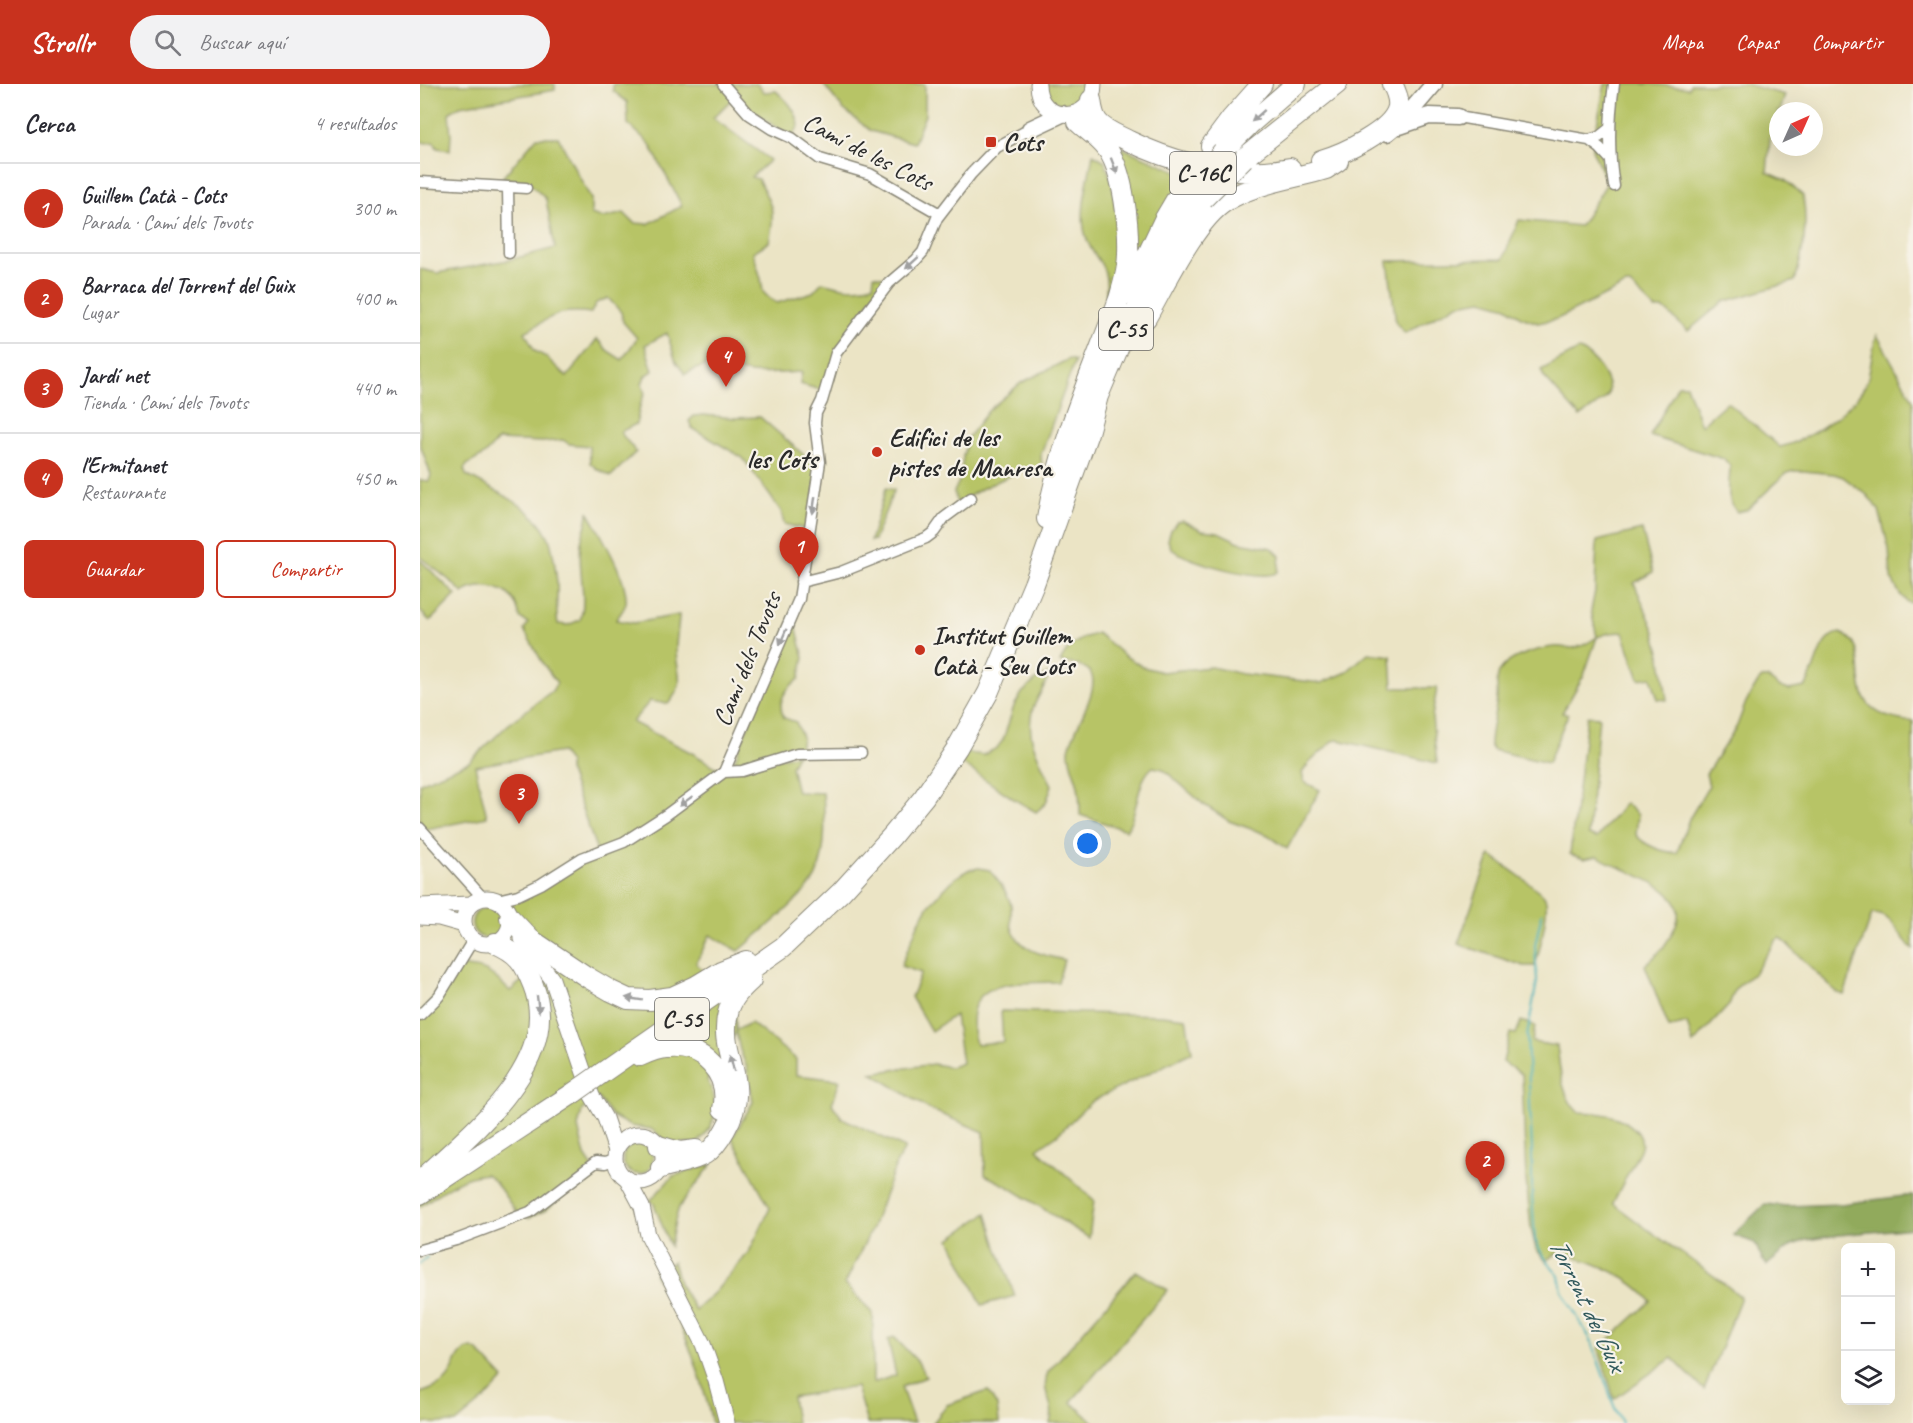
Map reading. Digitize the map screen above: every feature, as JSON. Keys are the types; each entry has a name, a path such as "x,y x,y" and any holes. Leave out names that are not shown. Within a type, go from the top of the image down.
{"highway":[{"path":"1229,153 1231,119 1262,84"},
{"name":"C-55","path":"598,1069 746,961 835,885 875,843 916,792 957,730 980,689 1007,629 1046,525 1091,393 1118,325 1172,220 1258,116 1296,84"},
{"name":"C-55","path":"1229,153 1320,84"},
{"path":"1229,153 1337,84"},
{"path":"1092,92 1094,117 1099,123 1137,144 1189,164 1254,173 1291,168 1327,159 1362,142 1385,126 1396,112 1398,100 1392,84"},
{"path":"1046,525 1052,487 1064,447 1119,299 1128,254 1124,208 1116,166 1103,145 1070,117"},
{"path":"1088,433 1099,420 1112,385 1143,323 1194,238 1214,211 1226,201 1242,193 1326,169 1338,161"},
{"name":"C-55","path":"420,1194 598,1069 783,947 841,892 924,797 957,748 988,693 1011,642 1034,585 1088,433 1098,396 1125,332 1178,231 1195,193"},
{"path":"510,922 530,939 587,977 610,992 628,999 650,1000 672,997 721,971 746,961"},
{"path":"420,1181 501,1101 520,1076 533,1049 539,1018 537,993 519,957 498,941"},
{"path":"655,1174 706,1153 717,1143 727,1126 737,1093 736,1076 726,1031 730,1007 738,993 772,961 783,947"},
{"path":"598,1069 664,1048 694,1051 713,1066 724,1086 725,1100 719,1122 710,1140 699,1149 686,1152 659,1146"},
{"name":"C-55","path":"420,1181 572,1087"}],"main road":[{"path":"1435,84 1442,106 1458,117"},
{"name":"C-16C","path":"1070,117 1167,163 1208,174 1245,177 1270,176 1338,161 1373,143 1393,128 1435,84"},
{"path":"1030,129 1044,113 1038,92"},
{"path":"1393,128 1429,116 1458,117"},
{"path":"1030,129 1070,117"}],"street":[{"name":"Camí de les Cots","path":"723,84 749,114 772,129 792,138 820,159 870,174 940,214"},
{"path":"1614,84 1609,129 1614,186"},
{"name":"C-16C","path":"1038,92 1052,111 1070,117"},
{"path":"1070,117 1083,109 1092,92"},
{"path":"1458,117 1589,140 1600,147 1610,159"},
{"name":"Camí dels Tovots","path":"724,772 799,599 820,462 815,423 816,413 822,401 836,353 889,283 923,252 932,226 970,174 997,147 1030,129"},
{"path":"1589,140 1599,137 1609,129"},
{"path":"420,182 526,188"},
{"path":"508,188 509,253"},
{"path":"801,582 841,572 926,538 934,532 944,518 971,498"},
{"path":"420,906 484,901 518,895 541,884 582,858 624,842 666,815 724,772 742,771 796,754 861,753"},
{"path":"420,828 484,901 506,907 510,922 547,970 566,1017 592,1096 605,1118 619,1171 627,1179 642,1207 648,1235 703,1344 716,1381 726,1423"},
{"path":"484,901 465,914 464,925 467,933 482,944 498,941 527,955 554,987"},
{"path":"420,917 439,918 464,925"},
{"path":"498,941 510,922"},
{"path":"420,1015 439,996 474,940"},
{"path":"605,1118 632,1136"},
{"path":"420,1250 456,1240 530,1212 596,1162 605,1162 616,1155 622,1142 632,1136 647,1136 659,1146 663,1156 642,1207"},
{"path":"627,1179 639,1182 655,1174"}],"green space":[{"path":"420,84 555,84 555,90 460,106 449,113 450,150 437,148 434,142 420,141"},
{"path":"613,84 757,84 764,92 776,91 791,106 798,119 799,125 792,138 733,98 713,118 770,160 751,177 758,179 769,202 772,215 769,242 753,252 763,292 777,303 813,292 822,282 841,287 860,288 873,285 874,275 886,278 868,304 821,390 800,384 802,372 758,374 736,370 717,360 685,374 676,362 667,333 645,345 653,371 645,376 642,384 645,394 636,424 620,432 636,452 611,476 590,463 589,446 569,444 563,440 543,442 498,440 484,455 468,464 464,469 466,475 523,507 541,525 548,536 557,582 558,624 568,625 580,620 583,603 580,553 588,511 612,556 626,593 626,603 616,620 634,623 679,615 676,649 678,689 668,704 650,701 632,722 724,772 797,754 791,767 797,792 823,793 824,845 820,866 811,884 781,915 739,951 710,935 696,963 735,1006 736,1030 751,1023 796,1059 796,1075 840,1080 832,1104 842,1118 905,1148 897,1162 872,1228 845,1284 873,1313 873,1383 896,1375 888,1340 894,1337 918,1362 926,1377 901,1387 914,1423 867,1423 856,1387 792,1397 796,1423 712,1423 689,1346 654,1274 673,1262 679,1283 695,1310 715,1292 749,1252 770,1208 732,1138 753,1102 747,1068 736,1032 707,1080 714,1098 715,1115 709,1130 696,1144 669,1143 651,1129 630,1126 612,1116 598,1098 582,1110 578,1127 585,1156 594,1169 546,1210 529,1218 516,1212 496,1183 486,1174 459,1181 420,1207 420,1015 461,961 466,967 481,969 491,974 510,991 529,975 537,993 565,953 513,917 510,903 518,895 597,851 569,772 569,763 561,752 475,766 487,817 422,830 420,828 420,783 469,762 511,722 552,691 557,683 524,630 528,623 520,618 516,604 508,594 489,587 475,588 463,593 420,557 420,480 429,481 431,475 420,444 420,269 437,273 509,260 555,248 546,199 528,182 502,178 537,137 558,137 591,199 591,214 603,218 624,213 634,223 648,224 682,206 649,143 628,124 627,102 613,91","holes":["608,298 621,312 623,322 637,338 622,360 608,351 597,339 567,377 546,357 535,351 525,332 556,315 571,312 591,313 596,303"]},
{"path":"823,84 925,84 925,115 914,143 871,131 843,109"},
{"path":"1046,84 1086,84 1082,97 1073,104 1067,105 1055,102 1049,97"},
{"path":"1605,84 1650,84 1689,88 1690,84 1745,84 1785,95 1783,102 1769,102 1767,172 1785,180 1803,196 1804,239 1795,281 1723,302 1688,331 1664,309 1655,309 1630,285 1626,285 1557,319 1538,323 1521,317 1507,307 1482,300 1458,304 1405,333 1396,323 1388,261 1503,259 1519,220 1580,226 1607,183 1592,149"},
{"path":"1108,142 1187,175 1157,222 1130,276"},
{"path":"1093,154 1105,161 1112,183 1118,229 1119,268 1106,296 1105,275 1086,237 1083,217"},
{"path":"1877,335 1913,400 1913,603 1907,602 1891,578 1889,549 1879,510 1867,495 1843,477 1834,474 1794,471 1785,474 1747,510 1737,512 1730,501 1730,466 1724,459 1650,436 1678,385 1686,385 1701,425 1727,402 1780,447 1791,444 1817,431 1853,402 1867,381"},
{"path":"1578,350 1584,352 1596,363 1606,378 1609,393 1606,398 1580,417 1544,377 1541,370"},
{"path":"1069,359 1075,361 1041,454 1042,471 1022,470 981,489 957,504 954,492 961,477 968,437 989,410 1021,383"},
{"path":"694,416 735,418 760,417 819,468 811,530 784,524 781,511 743,458 692,428 689,421"},
{"path":"886,488 894,490 874,540 870,541"},
{"path":"1183,521 1202,530 1218,532 1239,542 1272,548 1280,556 1278,572 1270,575 1242,573 1180,554 1172,549 1168,540 1177,522"},
{"path":"1642,530 1653,572 1634,583 1655,632 1667,700 1658,699 1651,677 1639,679 1623,632 1597,637 1591,611 1595,591 1597,541"},
{"path":"420,560 456,595 430,621 420,611"},
{"path":"793,613 804,658 799,679 783,696 781,707 784,718 796,722 802,737 800,749 742,766 733,764"},
{"path":"1097,633 1125,656 1143,667 1162,672 1211,667 1242,674 1321,683 1345,673 1368,653 1391,656 1393,688 1437,688 1432,717 1437,763 1338,740 1333,741 1309,763 1302,773 1304,782 1320,790 1287,849 1268,835 1229,821 1203,804 1163,769 1153,767 1143,780 1126,830 1080,815 1079,790 1069,751 1090,696 1093,685 1092,676 1087,669 1081,666 1060,662 1075,643"},
{"path":"1840,633 1851,640 1857,649 1861,686 1864,697 1872,708 1886,716 1902,721 1913,721 1913,821 1910,823 1913,828 1913,949 1891,922 1880,915 1872,914 1844,995 1836,992 1781,938 1776,940 1755,972 1735,989 1729,1005 1693,1044 1687,1023 1669,1028 1645,965 1663,947 1676,925 1678,911 1674,900 1651,882 1598,856 1584,859 1570,854 1587,716 1599,717 1588,835 1597,838 1625,803 1638,815 1636,835 1640,839 1655,848 1677,853 1689,819 1709,786 1706,774 1737,726 1746,702 1758,682 1762,678 1767,678 1789,690 1805,687 1822,647 1832,636"},
{"path":"1597,637 1584,675 1562,713 1568,714 1548,763 1493,750 1490,739 1497,699 1497,679 1506,664 1530,652 1555,647 1575,648"},
{"path":"1051,673 1033,708 1031,718 1030,728 1035,748 1052,785 1046,803 1036,812 961,763 967,753 983,755 997,748 1003,740 1014,706 1022,693 1037,679"},
{"path":"1490,855 1528,882 1545,898 1545,920 1535,966 1524,966 1458,944"},
{"path":"979,868 989,870 1010,901 1011,925 1019,940 1032,950 1064,960 1058,982 1007,985 981,996 974,1007 972,1022 976,1044 1003,1042 1001,1011 1162,1015 1186,1018 1192,1052 1092,1101 1057,1135 1037,1149 1094,1200 1089,1238 1009,1187 985,1175 984,1132 929,1109 872,1073 933,1064 951,1067 962,1063 955,1015 931,1031 911,997 921,973 901,966 918,924 929,905 955,878 968,870"},
{"path":"487,908 498,912 502,923 498,934 487,938 476,934 472,923 476,912"},
{"path":"1521,1021 1535,1026 1532,1042 1557,1046 1565,1090 1578,1112 1616,1117 1635,1129 1639,1135 1641,1148 1613,1203 1741,1297 1704,1390 1672,1358 1614,1399 1599,1349 1651,1301 1631,1283 1607,1269 1563,1250 1546,1261 1536,1249 1531,1228 1526,1179 1522,1075 1503,1062 1510,1033 1516,1034"},
{"path":"638,1144 644,1145 652,1153 652,1165 644,1173 638,1174 632,1173 624,1165 623,1159 624,1153 632,1145"},
{"path":"712,1164 679,1207 670,1246 654,1204 650,1201 673,1176"},
{"path":"1913,1196 1913,1228 1807,1240 1792,1245 1767,1265 1755,1243 1733,1235 1765,1204 1787,1206 1841,1204"},
{"path":"987,1213 1015,1296 982,1305 950,1239"},
{"path":"1136,1271 1168,1290 1071,1402 1095,1423 1050,1423 1052,1416 1046,1387 1048,1372"},
{"path":"472,1348 478,1351 504,1379 486,1398 456,1423 420,1423 420,1393 434,1388 450,1376 462,1353"},
{"path":"988,1391 997,1406 999,1423 933,1423 947,1405"}],"waterway":[{"name":"Torrent del Guix","path":"1542,913 1535,945 1537,981 1527,1036 1535,1240 1542,1254 1559,1276 1562,1291 1591,1340 1622,1423"},
{"path":"420,1264 427,1257"}],"place":[{"name":"Cots","path":"991,142"},
{"name":"l'Ermitanet","path":"726,387"},
{"name":"Edifici de les pistes de Manresa","path":"877,452"},
{"name":"Guillem Catà - Cots","path":"799,577"},
{"name":"Institut Guillem Catà - Seu Cots","path":"920,650"},
{"name":"Jardí net","path":"519,824"},
{"name":"Barraca del Torrent del Guix","path":"1485,1191"}],"district":[{"name":"les Cots","path":"782,459"}]}
